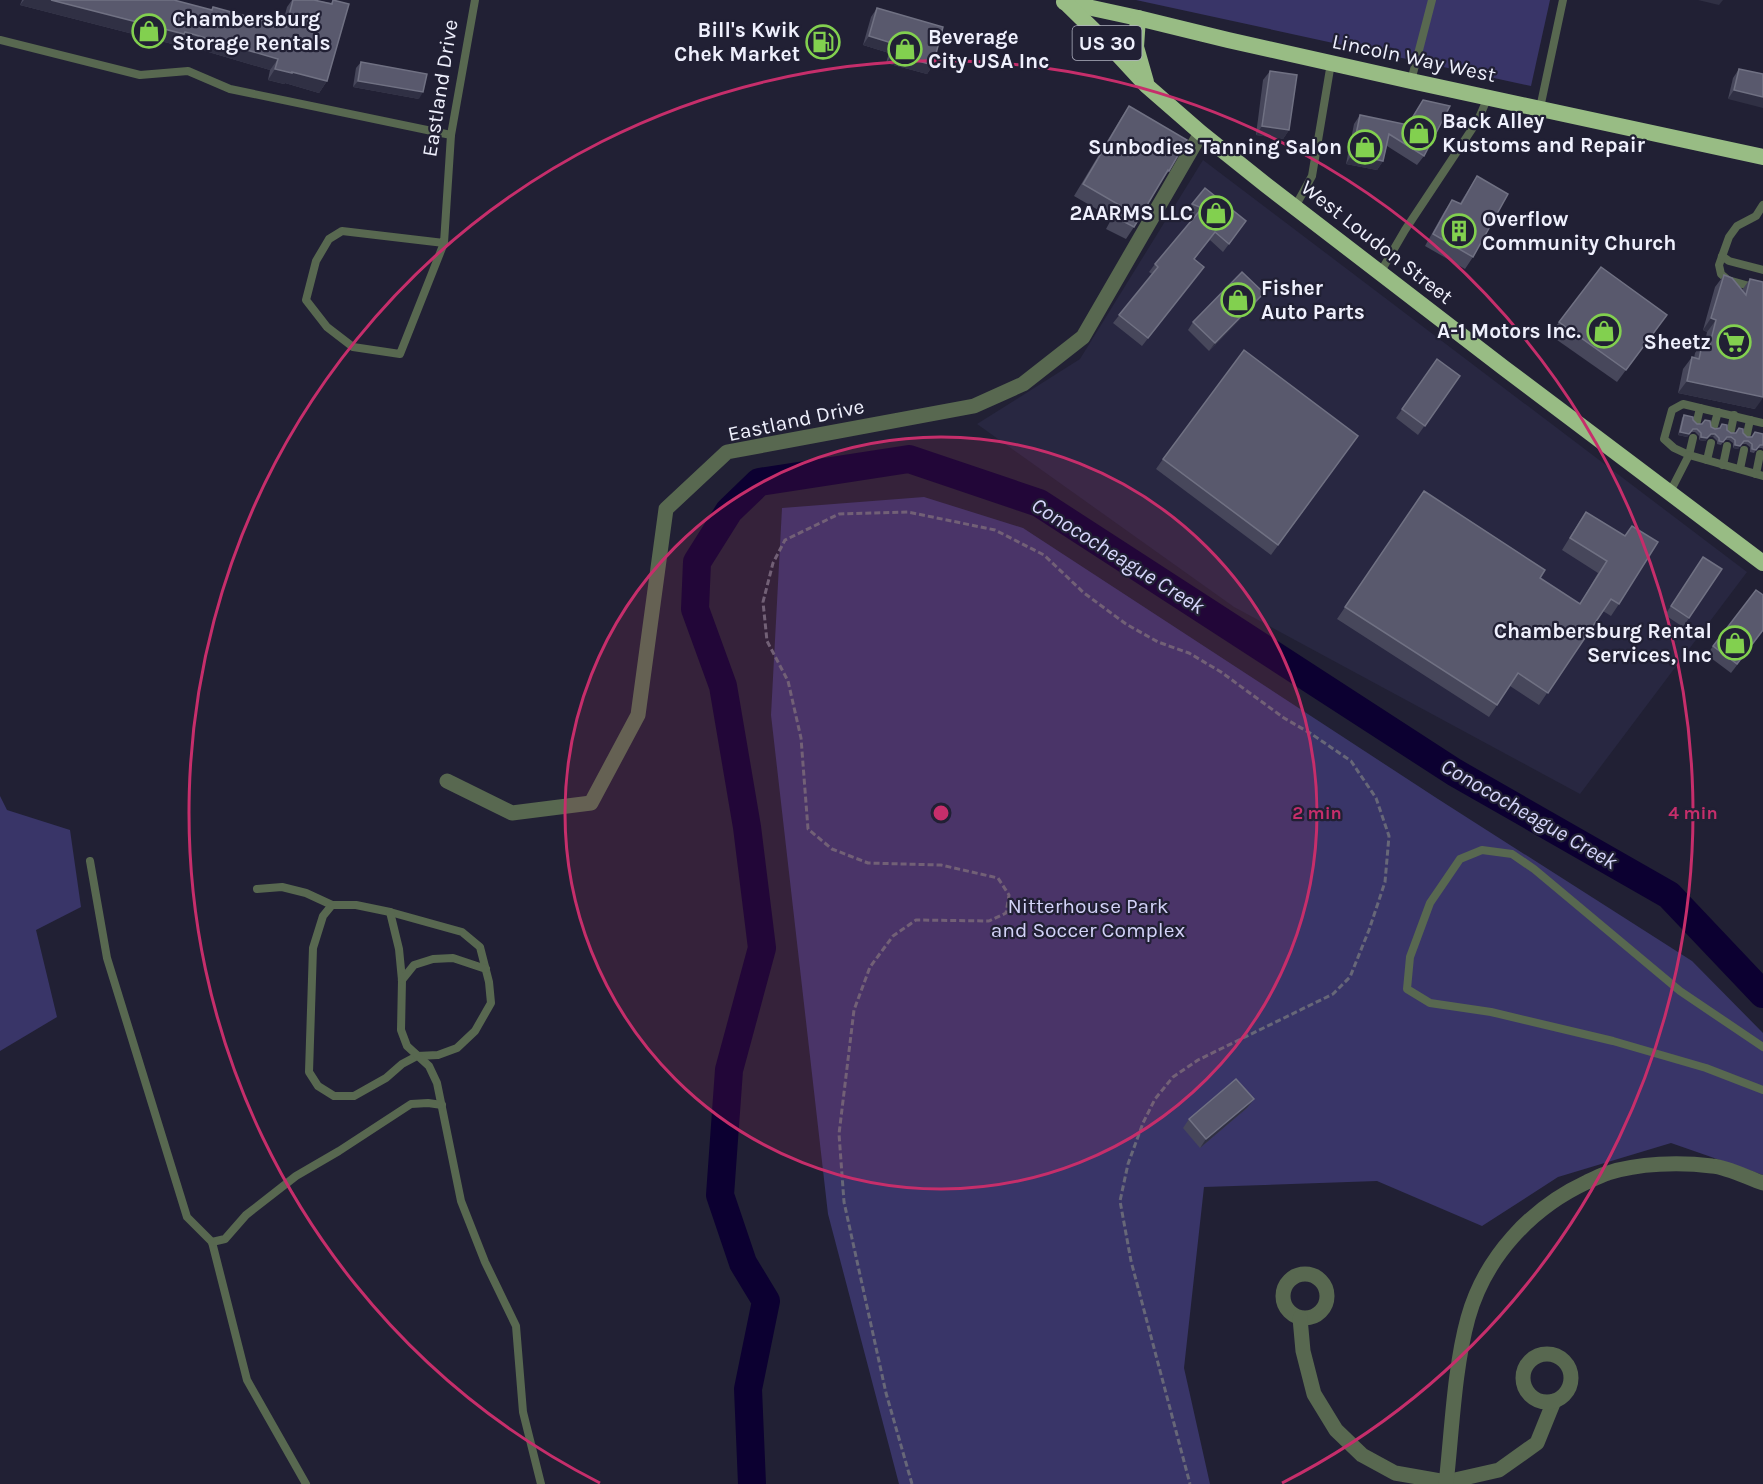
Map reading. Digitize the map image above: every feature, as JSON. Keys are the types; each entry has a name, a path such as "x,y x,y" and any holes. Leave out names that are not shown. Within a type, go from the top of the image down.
{"highway":[{"name":"Lincoln Way West","path":"1060,1 1412,81 1763,157"},
{"name":"West Loudon Street","path":"1060,1 1111,47 1147,86 1202,133 1380,273 1763,563"},
{"path":"1138,18 1136,47 1147,86"}],"street":[{"name":"Eastland Drive","path":"447,781 512,813 591,803 638,715 666,509 727,453 974,406 1023,384 1083,337 1202,133"},
{"path":"1446,1483 1461,1352 1468,1316 1484,1276 1500,1252 1524,1225 1554,1199 1580,1185 1608,1173 1658,1164 1714,1166 1763,1184"},
{"path":"1300,1318 1303,1351 1314,1394 1336,1430 1362,1455 1395,1473 1446,1483 1499,1470 1537,1443 1554,1401"}],"lane":[{"name":"Eastland Drive","path":"444,243 342,231 329,239 316,261 306,300 327,327 353,347 400,354 444,243 451,135 475,0"},
{"path":"1412,81 1431,0"},
{"path":"1540,108 1563,0"},
{"path":"0,40 140,75 188,72 230,89 451,135"},
{"path":"1295,207 1312,176 1332,63"},
{"path":"1380,273 1405,230 1478,120 1488,97"},
{"path":"1763,205 1756,216 1737,226 1729,237 1719,265 1721,274 1728,280 1763,290"},
{"path":"1722,256 1729,261 1763,270"},
{"path":"1760,454 1759,475 1689,455 1674,448 1664,439 1672,410 1683,404 1763,423"},
{"path":"1697,421 1700,408"},
{"path":"1714,426 1718,412"},
{"path":"1731,430 1734,416"},
{"path":"1747,434 1750,420"},
{"path":"1670,492 1689,455 1693,438"},
{"path":"1707,460 1710,442"},
{"path":"1723,465 1727,447"},
{"path":"1740,469 1744,450"},
{"path":"1763,1047 1680,990 1534,869 1512,854 1482,850 1460,860 1430,903 1410,957 1407,989 1430,1003 1491,1012 1613,1041 1706,1068 1763,1090"},
{"path":"90,861 107,958 187,1217 212,1242 247,1380 306,1484"},
{"path":"257,889 282,886 306,893 332,905 356,905 390,912 462,932 480,947 489,982 491,1003 475,1031 457,1048 438,1055 417,1056 402,1064 386,1078 354,1096 334,1096 318,1086 309,1072 313,948 323,916 332,905"},
{"path":"390,912 399,949 402,980 401,1030 407,1046 429,1066 437,1083 461,1201 485,1262 516,1326 523,1412 541,1484"},
{"path":"402,980 414,965 433,959 453,958 486,969"},
{"path":"212,1242 225,1239 246,1215 296,1176 411,1104 442,1105"}],"path":[{"path":"912,1484 886,1393 844,1202 839,1134 854,1010 870,967 893,936 916,920 989,921 1006,913 1009,895 998,878 941,864 868,863 832,849 808,829 801,738 788,681 767,641 763,602 773,563 785,540 839,514 908,512 995,530 1044,555 1084,593 1126,624 1158,642 1189,653 1221,672 1284,718 1351,761 1376,798 1389,836 1385,882 1350,977 1333,994 1198,1060 1173,1077 1155,1099 1143,1123 1128,1164 1120,1201 1131,1261 1190,1484"}],"shaded area":[{"path":"1203,160 1747,572 1580,794 1234,607 977,424 1080,359"}],"green space":[{"path":"1136,0 1550,0 1531,86"},
{"name":"Nitterhouse Park and Soccer Complex","path":"924,497 1023,528 1438,799 1692,961 1763,1033 1763,1175 1671,1143 1558,1177 1482,1226 1377,1181 1204,1187 1184,1368 1210,1484 899,1484 828,1214 771,715 782,508"},
{"path":"0,796 7,810 70,830 81,907 36,930 57,1017 0,1051"}],"building":[{"path":"51,0 174,0 212,10 213,7 286,27 293,0 314,0 332,4 333,0 349,4 327,81 275,69 278,59 185,32 184,34"},
{"name":"Beverage City USA Inc","path":"877,8 943,27 933,65 893,54 895,44 869,36"},
{"path":"361,62 427,74 423,92 358,81"},
{"path":"1739,69 1763,74 1763,97 1734,90"},
{"path":"1270,71 1297,75 1289,130 1262,126"},
{"path":"1423,100 1450,106 1424,156 1389,134 1383,161 1352,154 1360,115 1408,125"},
{"path":"1129,106 1187,140 1134,227 1115,217 1121,206 1083,184"},
{"name":"Overflow Community Church","path":"1477,176 1508,194 1473,257 1433,234 1452,200 1461,204"},
{"path":"1205,188 1246,221 1229,244 1215,232 1194,259 1204,267 1148,338 1119,315 1158,267 1155,264 1202,208 1192,204"},
{"name":"A-1 Motors Inc.","path":"1601,267 1667,315 1626,370 1559,322"},
{"path":"1242,272 1264,293 1215,343 1193,322"},
{"name":"Sheetz","path":"1724,275 1732,278 1746,295 1750,279 1763,282 1763,397 1687,381 1692,357 1699,359 1703,341 1710,344 1716,320 1711,318"},
{"path":"1244,350 1358,436 1278,545 1163,459"},
{"path":"1437,359 1460,376 1425,426 1402,409"},
{"path":"1684,415 1693,417 1697,424 1702,424 1705,420 1710,421 1711,427 1715,429 1720,428 1722,424 1727,425 1727,430 1731,433 1736,433 1739,428 1743,429 1747,437 1752,437 1755,432 1763,434 1763,445 1756,450 1752,449 1752,444 1748,441 1744,441 1740,446 1735,445 1735,440 1731,437 1727,437 1723,442 1719,441 1715,434 1707,438 1701,437 1697,429 1693,429 1689,434 1680,432"},
{"path":"1424,491 1545,570 1540,578 1580,604 1607,561 1570,538 1586,512 1625,536 1632,526 1658,542 1619,604 1611,599 1548,693 1518,673 1497,705 1345,607"},
{"path":"1703,557 1722,569 1689,618 1671,606"},
{"name":"Chambersburg Rental Services, Inc","path":"1756,590 1763,595 1763,630 1737,664 1713,646"},
{"path":"1236,1079 1254,1099 1206,1139 1189,1119"}],"waterway":[{"name":"Conococheague Creek","path":"752,1484 748,1389 766,1301 743,1263 720,1195 729,1070 762,948 747,827 723,686 695,609 697,562 729,511 759,482 909,459 1039,503 1454,772 1669,895 1763,994"}],"place":[{"name":"Chambersburg Storage Rentals","path":"149,31"},
{"name":"Bill's Kwik Chek Market","path":"823,42"},
{"name":"Beverage City USA Inc","path":"905,49"},
{"name":"Back Alley Kustoms and Repair","path":"1419,133"},
{"name":"Sunbodies Tanning Salon","path":"1365,147"},
{"name":"2AARMS LLC","path":"1216,213"},
{"name":"Overflow Community Church","path":"1459,231"},
{"name":"Fisher Auto Parts","path":"1238,300"},
{"name":"A-1 Motors Inc.","path":"1604,331"},
{"name":"Sheetz","path":"1734,342"},
{"name":"Chambersburg Rental Services, Inc","path":"1735,643"}]}
